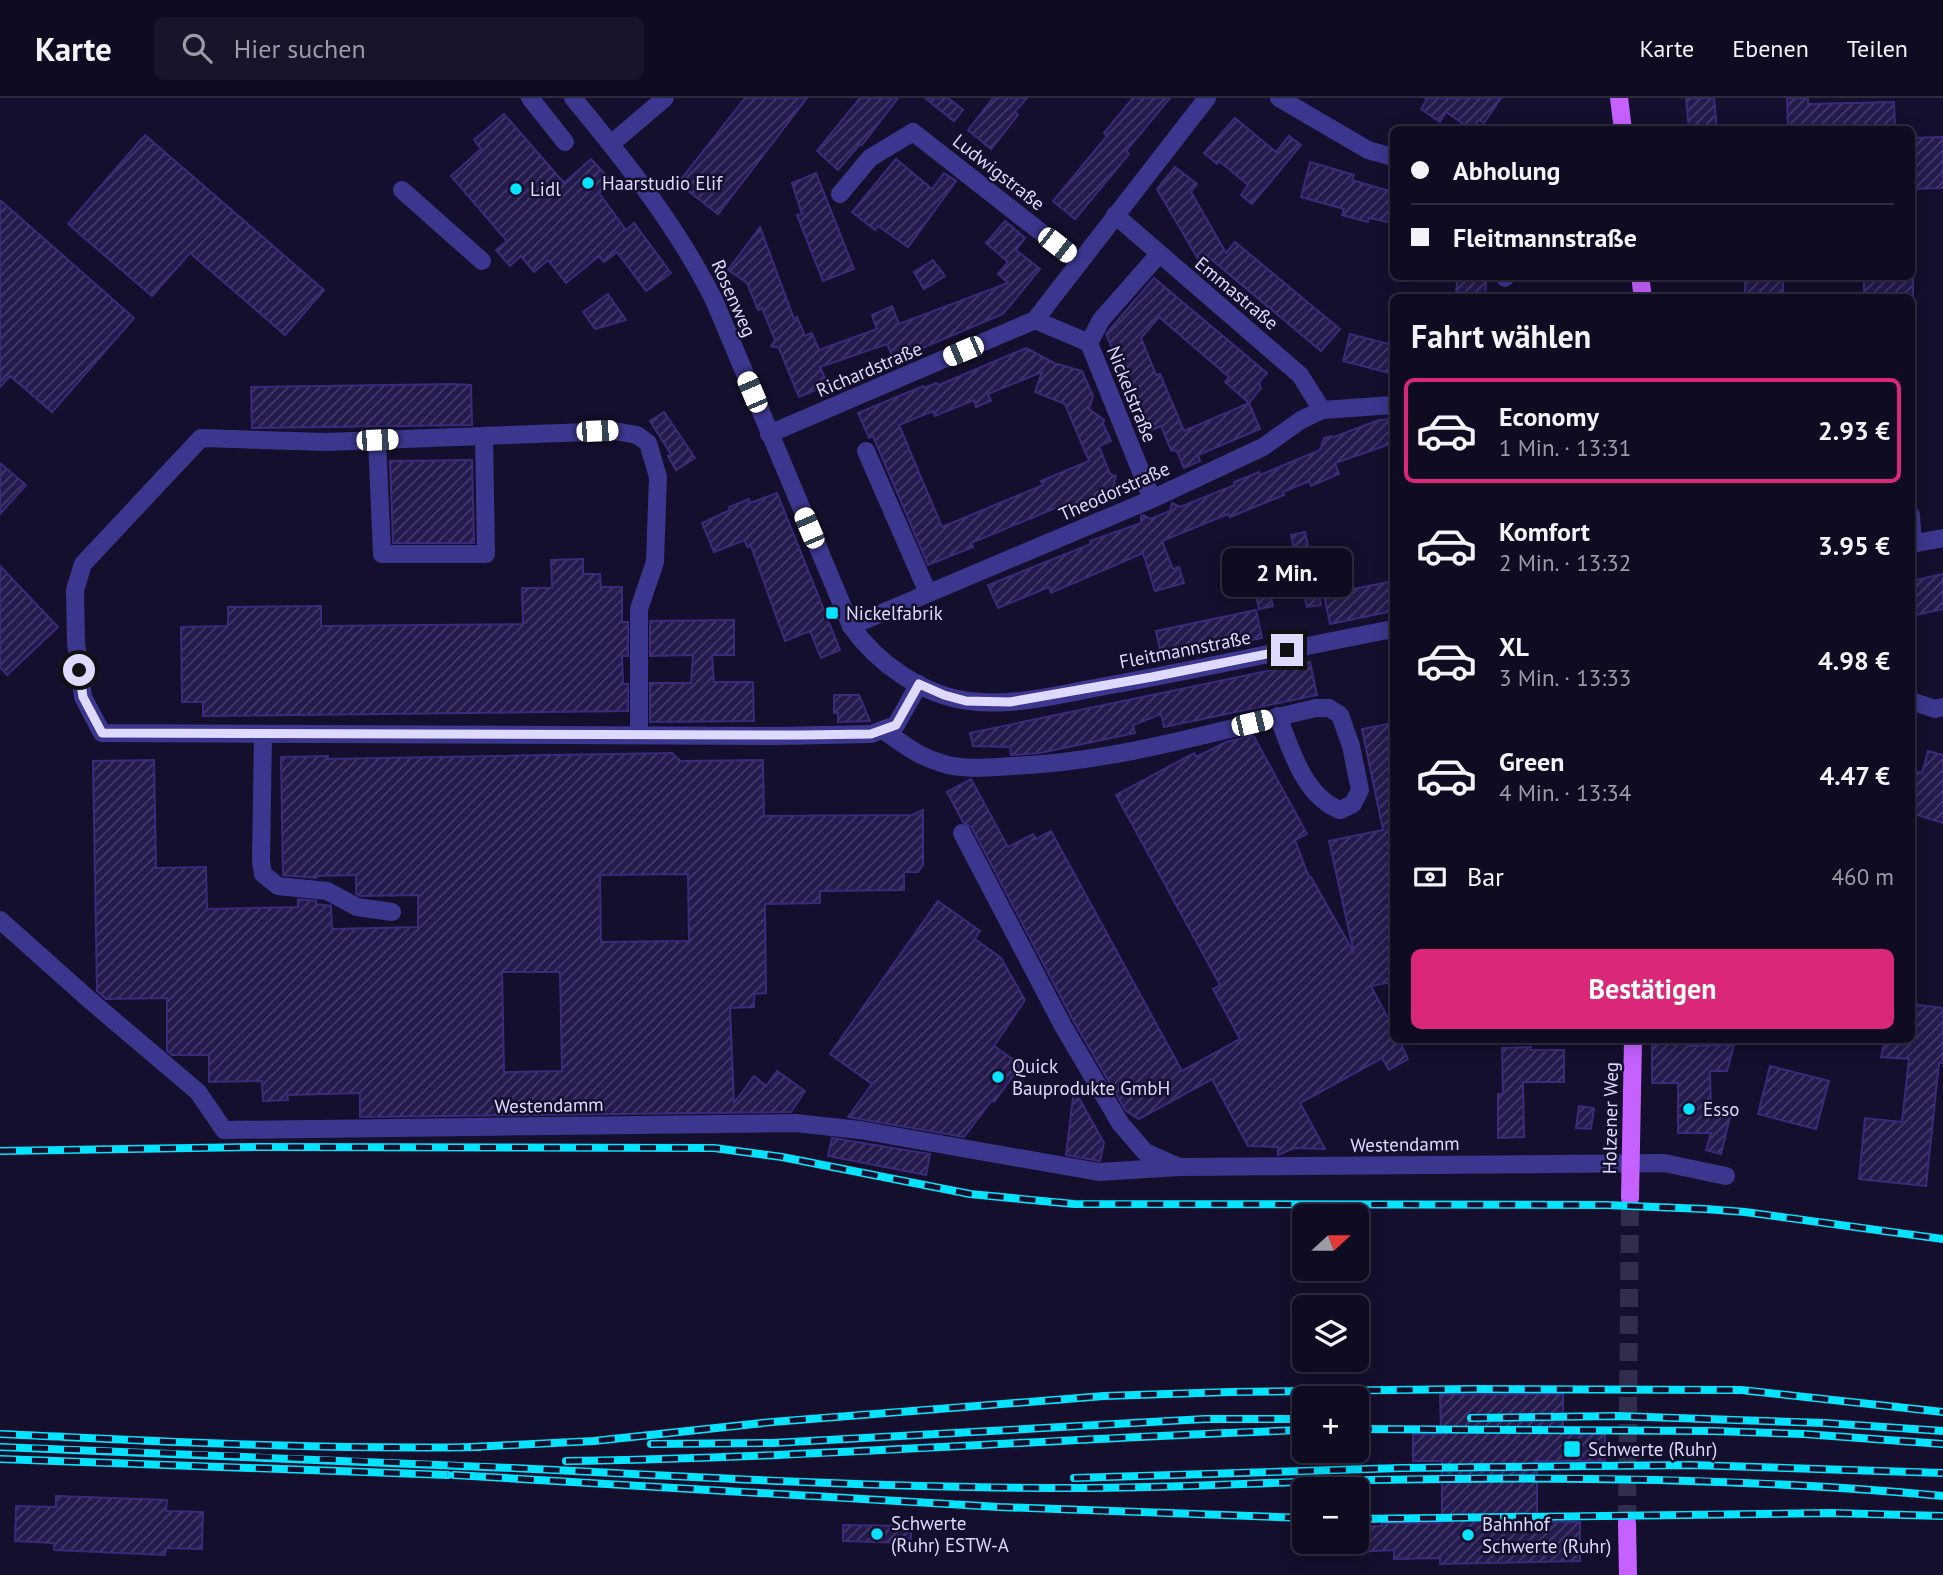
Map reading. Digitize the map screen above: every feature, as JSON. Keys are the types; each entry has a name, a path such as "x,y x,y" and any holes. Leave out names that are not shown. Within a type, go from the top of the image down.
{"main road":[{"path":"1619,98 1622,126"},
{"name":"Holzener Weg","path":"1630,1198 1633,1043"},
{"path":"1628,1523 1628,1575"}],"street":[{"path":"530,98 565,142"},
{"name":"Rosenweg","path":"573,98 654,199 695,262 715,300 851,625 863,643 881,660 919,684 944,695 984,702"},
{"path":"611,144 665,98"},
{"name":"Richardstraße","path":"769,434 1035,320 1207,98"},
{"path":"1279,98 1368,150 1390,156"},
{"name":"Ludwigstraße","path":"840,194 870,158 913,132 1079,262"},
{"path":"402,190 482,261"},
{"name":"Emmastraße","path":"1115,215 1300,375 1322,410"},
{"path":"1035,320 1089,343 1101,320 1159,254"},
{"name":"Nickelstraße","path":"1089,343 1152,499"},
{"name":"Theodorstraße","path":"851,625 1152,499 1263,447 1301,420 1322,410 1390,405"},
{"path":"639,735 639,609 655,562 658,477 648,443 636,435 614,431 326,442 201,438 83,564 75,590 76,643 83,697 102,733 639,735 871,734 896,725 919,684"},
{"path":"377,440 382,554 486,554 484,436"},
{"path":"866,452 928,593"},
{"path":"1915,543 1943,538"},
{"name":"Fleitmannstraße","path":"984,702 1010,702 1064,693 1390,630"},
{"path":"1915,702 1935,709 1943,707"},
{"path":"883,730 918,755 951,766 980,768 1055,764 1110,756 1278,716 1329,708 1340,715 1351,746 1360,790 1353,804 1340,810 1326,805 1310,787 1291,750 1278,716"},
{"path":"263,734 263,874 278,886 327,891 357,907 392,912"},
{"name":"Westendamm","path":"962,833 1063,1026 1120,1123 1145,1152 1179,1167"},
{"name":"Westendamm","path":"0,920 198,1092 224,1130 795,1123 860,1130 1099,1172 1179,1167 1664,1163 1727,1176"}],"building":[{"path":"745,98 807,98 718,214 678,183"},
{"path":"860,98 898,98 862,145 860,144 838,170 817,151"},
{"path":"925,98 948,98 963,110 954,121"},
{"path":"993,98 1027,98 1015,112 1018,115 991,149 968,130"},
{"path":"1133,98 1170,98 1126,151 1129,154 1075,219 1053,201 1107,136 1104,133"},
{"path":"1425,98 1501,98 1484,123 1479,120 1475,126 1466,126 1446,112 1440,122 1421,109 1427,99"},
{"path":"1686,98 1714,98 1717,126 1689,126"},
{"path":"1787,98 1808,98 1808,104 1894,102 1895,126 1788,126"},
{"name":"Lidl","path":"504,114 564,183 591,159 612,182 599,193 626,230 634,223 671,273 646,291 617,252 604,262 599,256 566,283 548,260 534,272 521,256 510,266 496,250 507,241 451,176 481,149 474,140"},
{"path":"1235,118 1276,152 1289,136 1301,145 1252,204 1241,195 1248,185 1219,161 1217,164 1204,153"},
{"path":"145,135 324,290 285,335 190,253 152,296 68,224"},
{"path":"1943,137 1943,188 1915,189 1915,138"},
{"path":"896,159 932,189 944,173 956,181 908,247 878,226 875,230 852,212"},
{"path":"1310,162 1354,175 1352,180 1390,191 1390,222 1369,218 1368,222 1342,215 1344,209 1301,197"},
{"path":"1175,167 1197,184 1191,192 1226,253 1235,242 1340,329 1321,351 1206,255 1198,259 1157,189"},
{"path":"816,173 854,269 823,281 797,215 802,214 792,183"},
{"path":"0,200 134,318 52,412 10,376 0,387"},
{"path":"1005,221 1025,238 1016,250 1040,269 1003,314 894,360 887,344 820,367 828,385 799,397 779,348 771,346 775,340 762,308 758,310 747,283 728,270 760,227 794,319 797,317 805,336 812,333 819,350 877,329 872,315 892,306 899,324 1008,283 998,274 1008,262 986,243"},
{"path":"933,260 945,276 924,289 914,272"},
{"path":"1154,278 1267,373 1259,382 1261,388 1249,403 1260,429 1198,455 1200,461 1184,468 1177,451 1171,450 1161,426 1147,432 1106,334","holes":["1159,317 1229,377 1225,382 1249,403 1184,431 1160,374 1156,375 1141,338"]},
{"path":"1458,280 1487,280 1485,294 1456,292"},
{"path":"1745,280 1783,280 1783,294 1745,294"},
{"path":"1864,280 1913,280 1913,294 1864,294"},
{"path":"608,294 626,320 595,329 583,312"},
{"path":"1350,334 1390,344 1390,373 1343,361"},
{"path":"1026,348 1054,363 1082,371 1093,396 1089,409 1104,420 1103,424 1111,441 1099,446 1110,474 1116,476 1114,483 1118,493 1097,502 1094,497 1061,510 1060,507 1053,509 971,543 973,547 928,565 873,436 869,438 858,413 923,386 924,388 936,383 939,385","holes":["1042,372 1035,392 1065,404 1089,461 1041,481 1043,485 942,527 899,425 933,411 935,416 974,400 976,407 991,401 988,394"]},
{"path":"471,385 472,425 252,428 251,387"},
{"path":"664,412 695,458 676,470 668,456 671,454 650,421"},
{"path":"1390,419 1390,444 1335,463 1339,474 1311,486 1309,481 1283,492 1284,495 1162,541 1173,569 1179,567 1184,583 1155,591 1143,553 1051,593 1049,587 998,608 988,585 1091,544 1090,541 1141,523 1141,516 1150,519 1170,511 1172,503 1180,507 1235,485 1234,482 1259,472 1260,475 1320,450 1324,438 1334,437 1379,420"},
{"path":"472,460 474,543 393,543 390,461"},
{"path":"0,463 26,485 0,514"},
{"path":"777,493 840,650 821,658 810,631 785,641 751,546 747,547 745,540 714,552 702,523 749,499 750,503"},
{"path":"1305,532 1321,605 1307,607 1291,535"},
{"path":"1261,549 1273,606 1259,609 1247,552"},
{"path":"583,559 583,574 600,574 601,587 622,587 622,622 628,622 628,656 622,656 623,684 628,684 628,711 203,716 203,702 182,702 181,627 228,626 228,607 321,606 321,626 523,624 522,588 552,588 551,560"},
{"path":"0,566 58,627 7,675 0,667"},
{"path":"1943,574 1943,609 1915,615 1915,580"},
{"path":"1390,582 1390,612 1330,624 1324,595"},
{"path":"1256,610 1262,638 1162,659 1156,631"},
{"path":"734,620 734,655 712,655 714,682 753,682 754,721 650,722 650,683 691,683 693,655 650,656 650,621"},
{"path":"1310,662 1317,695 1164,727 1161,714 1133,725 1135,733 1040,753 1011,755 1010,747 973,746 970,733"},
{"path":"834,695 859,695 870,721 838,722 838,713 834,713"},
{"path":"1390,724 1390,983 1371,986 1390,1022 1390,1043 1400,1043 1408,1059 1389,1070 1382,1058 1300,1103 1325,1149 1294,1148 1278,1155 1278,1147 1248,1146 1212,1079 1139,1119 1126,1111 1073,1020 972,828 963,822 947,792 971,779 1008,847 1033,834 1036,839 1051,831 1182,1071 1240,1039 1213,989 1220,985 1116,795 1194,753 1196,757 1226,742 1253,735 1307,834 1295,840 1309,877 1354,953 1329,841 1383,830 1362,729"},
{"path":"1928,751 1943,755 1943,823 1915,814 1915,771 1922,773"},
{"path":"672,753 680,761 763,760 764,816 912,815 923,810 923,865 918,872 904,872 904,890 820,891 820,903 765,904 766,993 754,994 754,1007 730,1008 734,1103 754,1076 766,1086 777,1071 805,1091 791,1112 360,1117 360,1093 287,1095 288,1100 263,1101 262,1081 209,1082 209,1055 172,1055 167,1051 167,998 106,999 97,991 93,761 154,760 156,868 206,867 207,909 298,907 298,899 331,906 332,929 418,927 418,895 360,896 356,894 356,875 316,878 283,875 281,757 328,756 328,759","holes":["688,874 689,941 601,942 600,875","502,972 560,972 562,1071 504,1072"]},
{"path":"938,901 980,931 975,939 1001,958 1025,1000 994,1046 1021,1065 964,1137 848,1117 872,1084 830,1054"},
{"path":"1915,1004 1943,1008 1943,1063 1939,1063 1926,1186 1859,1179 1865,1118 1902,1122 1909,1059 1881,1057 1884,1043 1915,1043"},
{"path":"1652,1043 1688,1043 1688,1046 1734,1045 1727,1071 1710,1071 1711,1112 1730,1117 1721,1154 1706,1150 1711,1133 1678,1133 1678,1083 1652,1083"},
{"path":"1531,1047 1530,1050 1564,1050 1564,1082 1523,1082 1524,1137 1498,1138 1498,1094 1503,1094 1502,1048"},
{"path":"1770,1066 1829,1081 1816,1129 1758,1114"},
{"path":"1074,1089 1104,1143 1100,1161 1066,1155"},
{"path":"1579,1106 1594,1108 1591,1129 1576,1128"},
{"path":"832,1138 930,1154 926,1175 828,1156"},
{"path":"1440,1394 1563,1394 1563,1434 1605,1434 1605,1461 1537,1461 1537,1522 1580,1522 1580,1561 1440,1564 1440,1558 1394,1559 1394,1550 1369,1551 1369,1526 1382,1526 1382,1523 1442,1523 1442,1461 1413,1461 1413,1434 1441,1434"},
{"path":"56,1496 167,1500 166,1511 203,1512 202,1549 166,1548 165,1555 54,1550 54,1543 15,1541 16,1506 56,1507"},
{"name":"Schwerte (Ruhr) ESTW-A","path":"843,1525 911,1526 911,1543 843,1541"}],"tunnel":[{"path":"1627,1523 1630,1198"}],"railway":[{"path":"0,1151 255,1147 714,1148 782,1157 970,1194 1074,1204 1606,1205 1745,1212 1943,1239"},
{"path":"471,1447 594,1441 772,1422 1104,1396 1231,1392 1741,1390 1943,1412"},
{"path":"1471,1418 1617,1416 1825,1423 1943,1431"},
{"path":"651,1444 773,1443 1205,1419 1292,1419"},
{"path":"1369,1429 1713,1431 1804,1434 1943,1444"},
{"path":"566,1461 750,1456 1292,1431"},
{"path":"0,1434 299,1446 479,1447"},
{"path":"0,1447 1009,1488 1511,1478 1727,1482 1943,1496"},
{"path":"0,1459 448,1475"},
{"path":"1074,1478 1401,1468 1691,1465 1943,1473"},
{"path":"454,1475 999,1507 1292,1518"},
{"path":"1369,1519 1832,1513 1943,1516"}],"place":[{"name":"Haarstudio Elif","path":"588,183"},
{"name":"Lidl","path":"516,189"},
{"name":"Nickelfabrik","path":"832,613"},
{"name":"Quick Bauprodukte GmbH","path":"998,1077"},
{"name":"Esso","path":"1689,1109"},
{"name":"Schwerte (Ruhr)","path":"1572,1449"},
{"name":"Schwerte (Ruhr) ESTW-A","path":"877,1534"},
{"name":"Bahnhof Schwerte (Ruhr)","path":"1468,1535"}],"route":[{"path":"79,670 83,697 102,733 871,734 896,725 919,684 966,701 1010,702 1287,650"}]}
